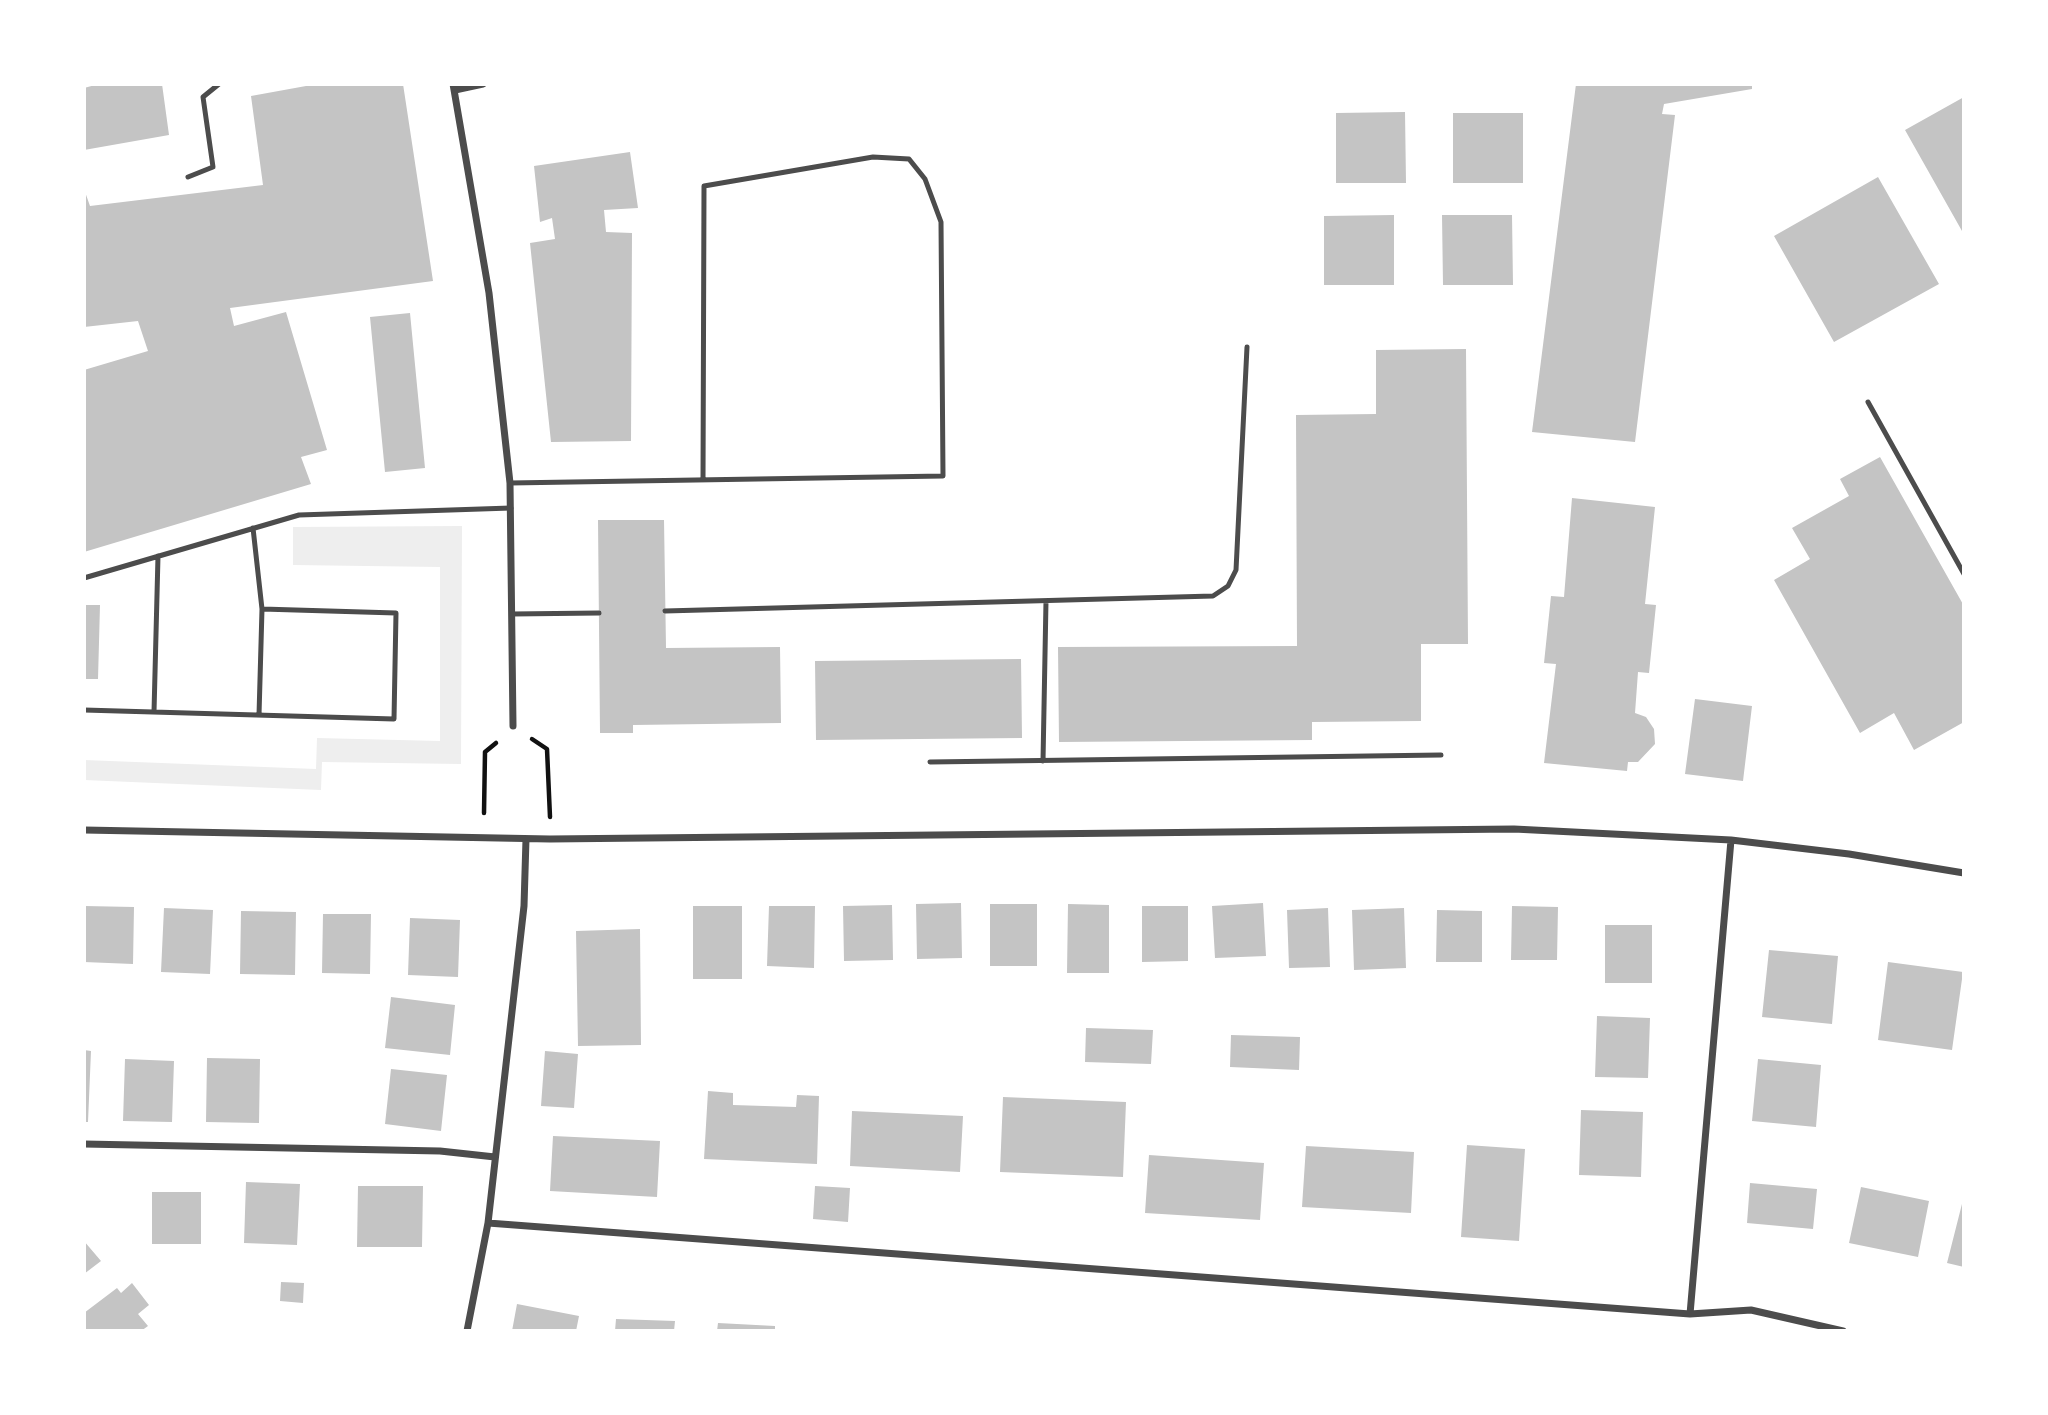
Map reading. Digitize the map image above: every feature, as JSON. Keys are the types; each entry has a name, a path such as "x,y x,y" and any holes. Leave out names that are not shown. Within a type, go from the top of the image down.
{"street":[{"path":"483,84 454,87 489,293 510,483 513,726"},
{"path":"84,830 550,839 1514,829 1731,840 1849,854 1964,873"},
{"path":"467,1331 488,1223 524,906 526,839"},
{"path":"1690,1314 1731,840"},
{"path":"84,1143 440,1151 495,1157"},
{"path":"488,1223 1690,1314 1751,1310 1843,1331"}],"lane":[{"path":"188,177 213,167 203,97 219,84"},
{"path":"510,483 703,480 943,476 941,222 925,179 909,159 873,157 704,186 703,480"},
{"path":"665,611 1213,596 1228,586 1236,570 1247,347"},
{"path":"1868,402 1964,574"},
{"path":"84,578 299,514 511,508"},
{"path":"253,528 262,609 259,715"},
{"path":"155,712 158,556"},
{"path":"1043,761 1046,601"},
{"path":"84,710 394,719 396,613 262,609"},
{"path":"512,614 599,613"},
{"path":"930,762 1441,755"}],"path":[{"path":"484,837 485,752 513,726 547,749 551,779 550,839"}],"shaded area":[{"path":"462,526 461,764 322,762 321,790 84,780 84,760 316,769 317,738 440,741 440,567 293,565 293,527"}],"building":[{"path":"99,84 162,84 169,135 84,150 84,88"},
{"path":"317,84 403,84 433,281 230,308 234,326 286,312 327,450 301,457 311,484 84,552 84,370 148,351 138,321 84,327 84,189 90,206 263,185 251,96"},
{"path":"1576,84 1752,84 1752,89 1664,104 1662,114 1675,115 1635,442 1532,432"},
{"path":"1964,97 1964,230 1962,231 1905,130"},
{"path":"1405,112 1406,183 1336,183 1336,113"},
{"path":"1453,113 1523,113 1523,183 1453,183"},
{"path":"630,152 638,208 604,210 606,232 632,233 631,441 551,442 530,243 555,239 552,218 540,222 534,166"},
{"path":"1878,177 1939,284 1834,342 1774,236"},
{"path":"1394,215 1394,285 1324,285 1324,216"},
{"path":"1442,215 1512,215 1513,285 1443,285"},
{"path":"410,313 425,468 385,472 370,317"},
{"path":"1466,349 1468,644 1421,644 1421,721 1312,722 1312,740 1059,742 1058,647 1297,646 1296,415 1376,414 1376,350"},
{"path":"1880,457 1964,606 1964,722 1914,750 1894,713 1860,733 1774,580 1810,559 1792,528 1849,496 1840,479"},
{"path":"1572,498 1655,507 1645,604 1656,605 1649,673 1638,672 1635,713 1646,717 1654,729 1655,744 1638,762 1628,762 1627,771 1544,763 1556,664 1544,663 1551,596 1564,597"},
{"path":"598,520 664,520 666,648 780,647 781,723 633,725 633,733 600,733"},
{"path":"84,605 100,605 98,679 84,679"},
{"path":"1021,659 1022,738 816,740 815,661"},
{"path":"1695,699 1752,706 1743,781 1685,774"},
{"path":"961,903 962,958 917,959 916,904"},
{"path":"1263,903 1266,956 1215,958 1212,906"},
{"path":"990,904 1037,904 1037,966 990,966"},
{"path":"1068,904 1109,905 1109,973 1067,973"},
{"path":"892,905 893,960 844,961 843,906"},
{"path":"84,906 134,907 133,964 84,962"},
{"path":"693,906 742,906 742,979 693,979"},
{"path":"769,906 815,906 814,968 767,966"},
{"path":"1142,906 1188,906 1188,961 1142,962"},
{"path":"1512,906 1558,907 1557,960 1511,960"},
{"path":"164,908 213,910 210,974 161,972"},
{"path":"1328,908 1330,967 1289,968 1287,910"},
{"path":"1404,908 1406,968 1354,970 1352,910"},
{"path":"1437,910 1482,911 1482,962 1436,962"},
{"path":"241,911 296,912 295,975 240,974"},
{"path":"323,914 371,914 370,974 322,973"},
{"path":"410,918 460,920 458,977 408,975"},
{"path":"1605,925 1652,925 1652,983 1605,983"},
{"path":"640,929 641,1045 578,1046 576,931"},
{"path":"1769,950 1838,956 1832,1024 1762,1017"},
{"path":"1888,962 1963,972 1952,1050 1878,1040"},
{"path":"391,997 455,1005 450,1055 385,1048"},
{"path":"1597,1016 1650,1018 1648,1078 1595,1077"},
{"path":"1086,1028 1153,1030 1151,1064 1085,1062"},
{"path":"1231,1035 1300,1037 1299,1070 1230,1067"},
{"path":"84,1050 91,1051 88,1122 84,1122"},
{"path":"545,1051 578,1054 574,1108 541,1106"},
{"path":"207,1058 260,1059 259,1123 206,1122"},
{"path":"125,1059 174,1061 172,1122 123,1121"},
{"path":"1758,1059 1821,1065 1816,1127 1752,1121"},
{"path":"391,1069 447,1075 441,1131 385,1124"},
{"path":"708,1091 733,1093 733,1105 796,1107 797,1095 819,1096 817,1164 704,1159"},
{"path":"1003,1097 1126,1102 1123,1177 1000,1172"},
{"path":"1581,1110 1643,1112 1641,1177 1579,1175"},
{"path":"852,1111 963,1116 960,1172 850,1166"},
{"path":"553,1136 660,1141 657,1197 550,1191"},
{"path":"1467,1145 1525,1149 1519,1241 1461,1237"},
{"path":"1306,1146 1414,1152 1411,1213 1302,1207"},
{"path":"1149,1155 1264,1163 1260,1220 1145,1213"},
{"path":"246,1182 300,1184 297,1245 244,1243"},
{"path":"1750,1183 1817,1189 1813,1229 1747,1223"},
{"path":"358,1186 423,1186 422,1247 357,1247"},
{"path":"815,1186 850,1188 848,1222 813,1219"},
{"path":"1861,1187 1929,1201 1918,1257 1849,1243"},
{"path":"152,1192 201,1192 201,1244 152,1244"},
{"path":"1964,1196 1964,1267 1947,1263"},
{"path":"84,1241 101,1261 84,1274"},
{"path":"281,1282 304,1283 303,1303 280,1301"},
{"path":"132,1283 149,1305 138,1314 148,1326 141,1331 88,1331 84,1327 84,1313 117,1288 121,1293"},
{"path":"517,1304 579,1316 576,1331 512,1331"},
{"path":"616,1319 675,1321 674,1331 615,1331"},
{"path":"718,1323 775,1326 775,1331 717,1331"}]}
